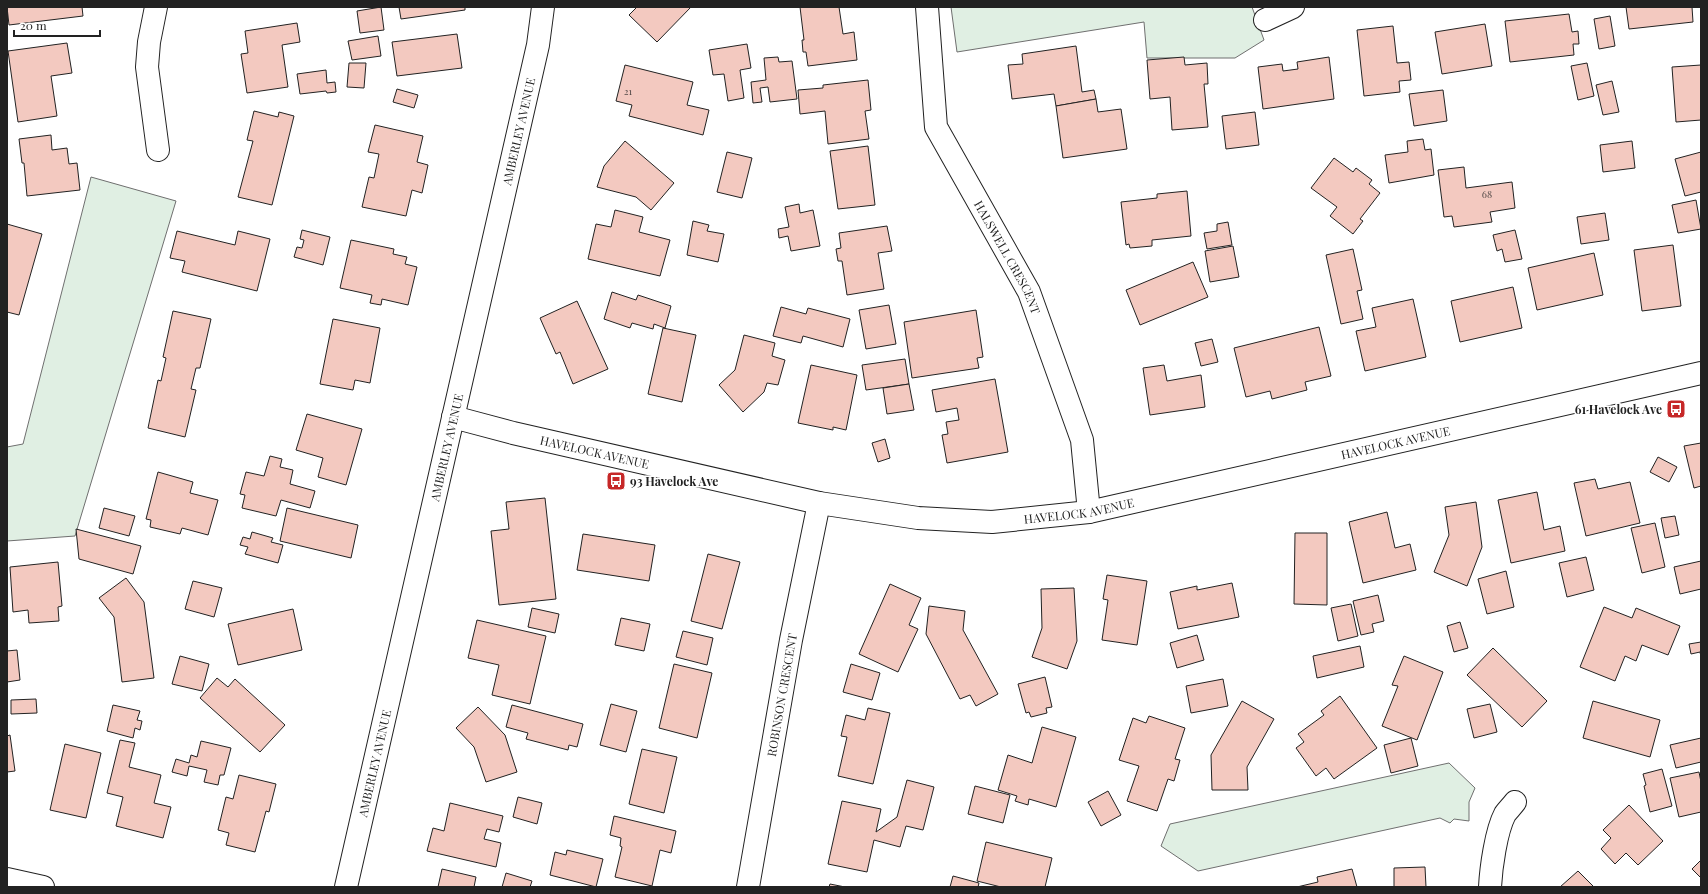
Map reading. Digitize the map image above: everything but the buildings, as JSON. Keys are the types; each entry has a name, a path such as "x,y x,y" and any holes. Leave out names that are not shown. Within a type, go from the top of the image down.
{"street":[{"path":"156,7 146,67 158,150"},
{"name":"AMBERLEY AVENUE","path":"346,887 538,45 542,7"},
{"name":"HALSWELL CRESCENT","path":"927,7 936,127 1029,292 1082,440 1089,512"},
{"path":"1265,20 1293,7"},
{"name":"HAVELOCK AVENUE","path":"453,417 513,433 819,503 918,518 992,522 1089,512 1701,373"},
{"name":"ROBINSON CRESCENT","path":"748,887 791,640 819,503"},
{"path":"1490,887 1492,863 1499,834 1505,815 1515,802"},
{"path":"7,879 43,887"}],"green space":[{"path":"951,7 1252,7 1264,40 1235,58 1147,58 1144,22 957,52"},
{"path":"91,177 176,201 75,536 7,541 7,447 23,444"},
{"path":"1449,763 1475,788 1469,802 1469,821 1454,819 1450,823 1440,818 1198,871 1161,846 1170,824"}],"place":[{"name":"61 Havelock Ave","path":"1676,409"},
{"name":"93 Havelock Ave","path":"616,481"}]}
